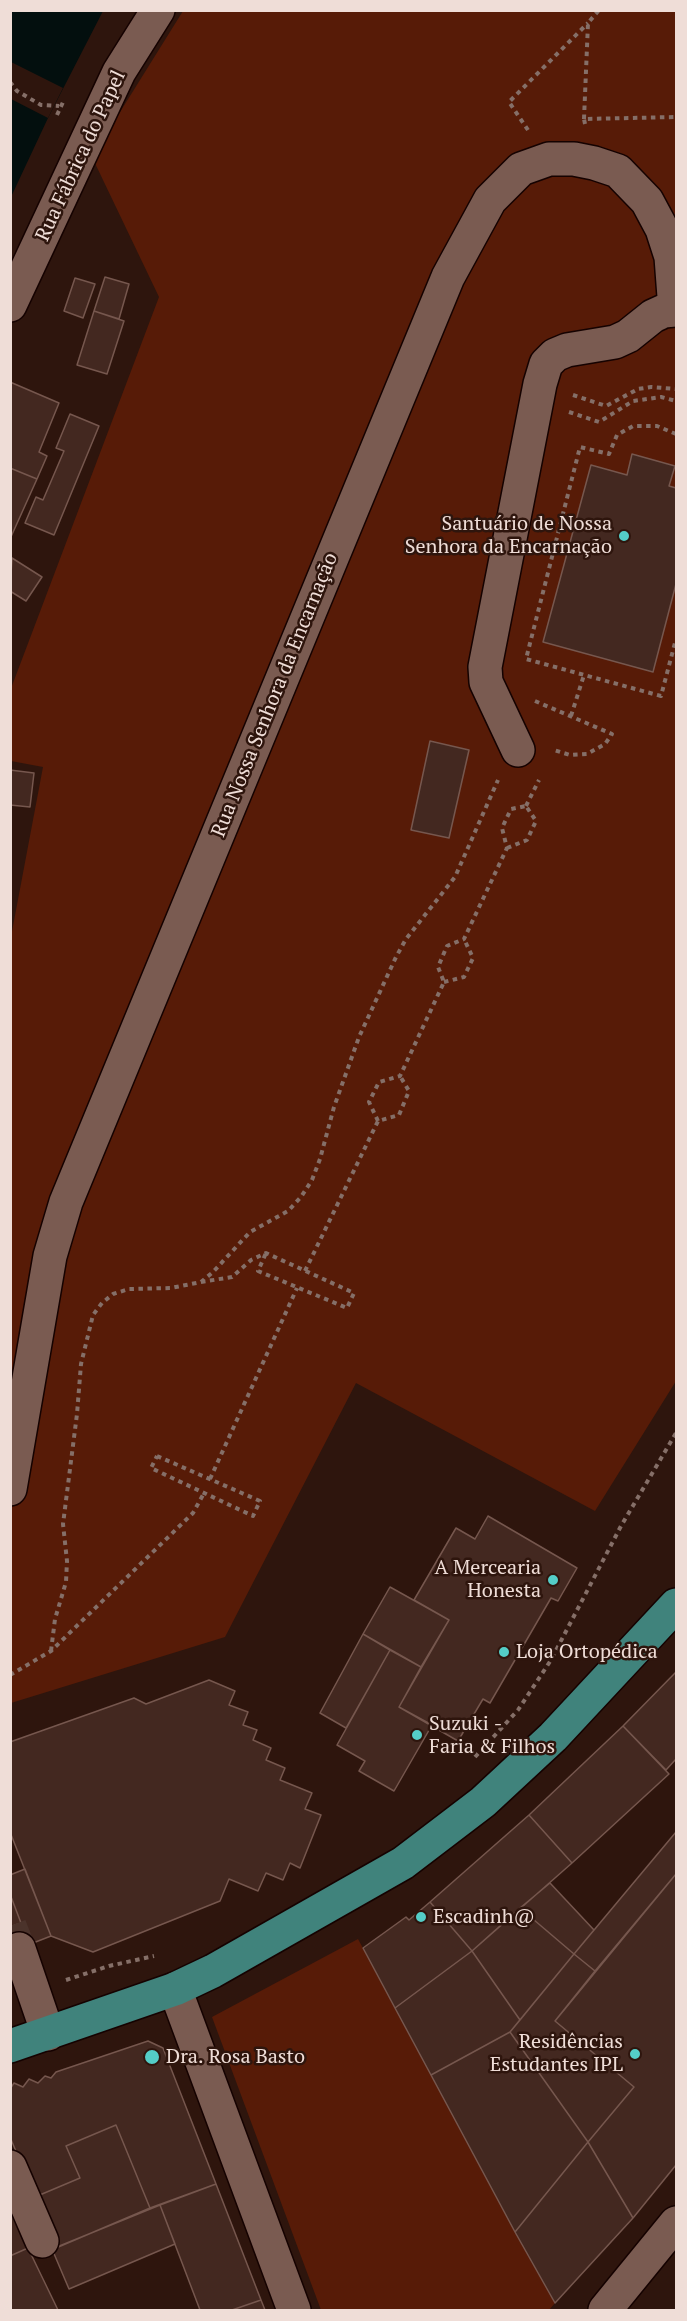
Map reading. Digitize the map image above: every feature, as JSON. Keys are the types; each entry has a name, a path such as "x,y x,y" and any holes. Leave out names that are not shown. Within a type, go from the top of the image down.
{"main road":[{"path":"10,2046 175,1989 213,1971 403,1863 483,1802 553,1737 676,1605"}],"street":[{"name":"Rua Fábrica do Papel","path":"10,305 119,72 158,10"},
{"name":"Rua Nossa Senhora da Encarnação","path":"10,1490 50,1256 66,1202 448,277 490,200 521,169 549,159 594,163 618,171 647,201 662,229 670,257 676,310 664,311 653,316 628,336 615,342 567,350 555,355 546,364 535,407 487,646 485,667 486,682 521,758"},
{"path":"19,1949 48,2034"},
{"path":"175,1989 294,2310"},
{"path":"10,2167 42,2241"},
{"path":"605,2310 676,2223"}],"path":[{"path":"549,159 508,102 599,10"},
{"path":"588,23 584,120 594,163"},
{"path":"10,82 28,99 41,105 59,106"},
{"path":"584,120 676,117"},
{"path":"606,406 638,389 651,387 676,389"},
{"path":"565,411 599,422 633,401 661,397 676,401"},
{"path":"676,434 657,426 633,426 616,435 609,454 580,447 526,659 661,696 676,639"},
{"path":"570,716 584,675"},
{"path":"201,1282 250,1232 288,1211 301,1197 312,1179 359,1037 387,977 406,939 455,877 521,758 587,754 606,744 612,734 539,703 537,710"},
{"path":"526,806 539,781"},
{"path":"378,1121 369,1102 379,1082 400,1076 444,982 438,967 447,946 464,939 507,848 502,828 511,809 526,806"},
{"path":"507,848 527,840 536,821 526,806"},
{"path":"444,982 464,977 473,958 464,939"},
{"path":"305,1271 378,1121 399,1115 409,1091 400,1076"},
{"path":"51,1651 55,1619 66,1582 68,1561 63,1524 66,1492 81,1364 93,1316 102,1303 113,1294 129,1289 171,1288 232,1277 251,1260 266,1253 354,1293 347,1308 258,1271 266,1253"},
{"path":"210,1479 297,1287"},
{"path":"469,1764 518,1710 552,1660 621,1526 676,1432"},
{"path":"157,1456 210,1479 260,1501 253,1516 151,1468 157,1456"},
{"path":"10,1675 51,1651 193,1513 204,1493"},
{"path":"34,1990 109,1966 157,1955"}],"shaded area":[{"path":"11,11 103,11 48,118 11,197"},
{"path":"183,11 676,11 676,1381 595,1511 356,1383 225,1637 11,1703 10,942 43,767 11,761 10,691 159,297 92,157"},
{"path":"358,1939 555,2303 549,2310 321,2310 212,2017"}],"pier":[{"path":"11,62 63,88 48,118 11,99"}],"building":[{"path":"105,277 129,284 119,319 94,311"},
{"path":"75,278 95,284 83,318 64,311"},
{"path":"94,311 124,321 107,374 77,365"},
{"path":"10,382 59,403 39,452 47,456 37,479 10,468"},
{"path":"70,414 99,426 54,535 25,523 36,497 43,500 64,451 56,448"},
{"name":"Santuário de Nossa Senhora da Encarnação","path":"632,454 675,466 669,486 676,488 676,584 653,672 543,642 591,465 627,475"},
{"path":"10,468 37,479 10,539"},
{"path":"12,558 42,577 26,601 10,591"},
{"path":"430,741 469,750 449,838 411,830"},
{"path":"10,770 34,773 30,807 10,805"},
{"path":"488,1516 577,1568 558,1601 551,1598 490,1703 483,1699 458,1741 399,1707 449,1620 414,1600 456,1528 475,1539"},
{"path":"390,1587 449,1620 421,1667 363,1634"},
{"path":"363,1634 390,1650 346,1728 320,1713"},
{"path":"390,1650 421,1667 399,1707 432,1725 394,1791 359,1771 365,1761 337,1745"},
{"path":"676,1672 676,1759 666,1770 623,1726"},
{"path":"209,1680 235,1691 229,1705 248,1712 243,1725 257,1730 253,1740 271,1748 266,1760 285,1768 280,1780 312,1793 305,1809 321,1815 300,1868 290,1863 283,1880 266,1873 258,1891 229,1879 220,1901 93,1952 51,1936 10,1832 10,1742 134,1698 146,1704"},
{"path":"623,1726 669,1774 572,1863 529,1815"},
{"path":"529,1815 572,1863 472,1951 430,1902"},
{"path":"676,1832 676,1874 595,1971 574,1954"},
{"path":"25,1869 51,1936 10,1952 10,1927 21,1923 10,1894 10,1875"},
{"name":"Residências Estudantes IPL","path":"676,1874 676,2165 633,2218 588,2142 634,2087 555,2021"},
{"path":"550,1883 594,1930 574,1954 520,1908"},
{"path":"10,1894 21,1923 10,1927"},
{"path":"430,1902 472,1951 395,2008 363,1948 406,1917 409,1920"},
{"path":"520,1908 574,1954 520,2020 472,1951"},
{"path":"472,1951 520,2020 510,2032 431,2075 395,2008"},
{"path":"574,1954 595,1971 555,2021 634,2087 588,2142 510,2032"},
{"path":"510,2032 588,2142 515,2232 431,2075"},
{"path":"148,2041 163,2048 216,2184 150,2208 116,2125 66,2146 80,2178 35,2197 10,2137 10,2089 14,2083 23,2087 29,2079 38,2083 45,2076 51,2078 56,2072"},
{"path":"116,2125 150,2208 56,2248 35,2197 80,2178 66,2146"},
{"path":"588,2142 633,2218 555,2303 515,2232"},
{"path":"216,2184 261,2300 232,2310 200,2310 160,2205"},
{"path":"160,2205 175,2244 69,2289 52,2249"},
{"path":"10,2211 28,2248 10,2256"},
{"path":"28,2248 58,2310 10,2310 10,2256"},
{"path":"261,2300 265,2310 232,2310"}],"tunnel":[{"path":"10,1926 19,1949"}],"place":[{"name":"Santuário de Nossa Senhora da Encarnação","path":"624,536"},
{"name":"A Mercearia Honesta","path":"553,1580"},
{"name":"Loja Ortopédica","path":"504,1652"},
{"name":"Suzuki - Faria & Filhos","path":"417,1735"},
{"name":"Escadinh@","path":"421,1917"},
{"name":"Residências Estudantes IPL","path":"635,2054"},
{"name":"Dra. Rosa Basto","path":"152,2057"}]}
